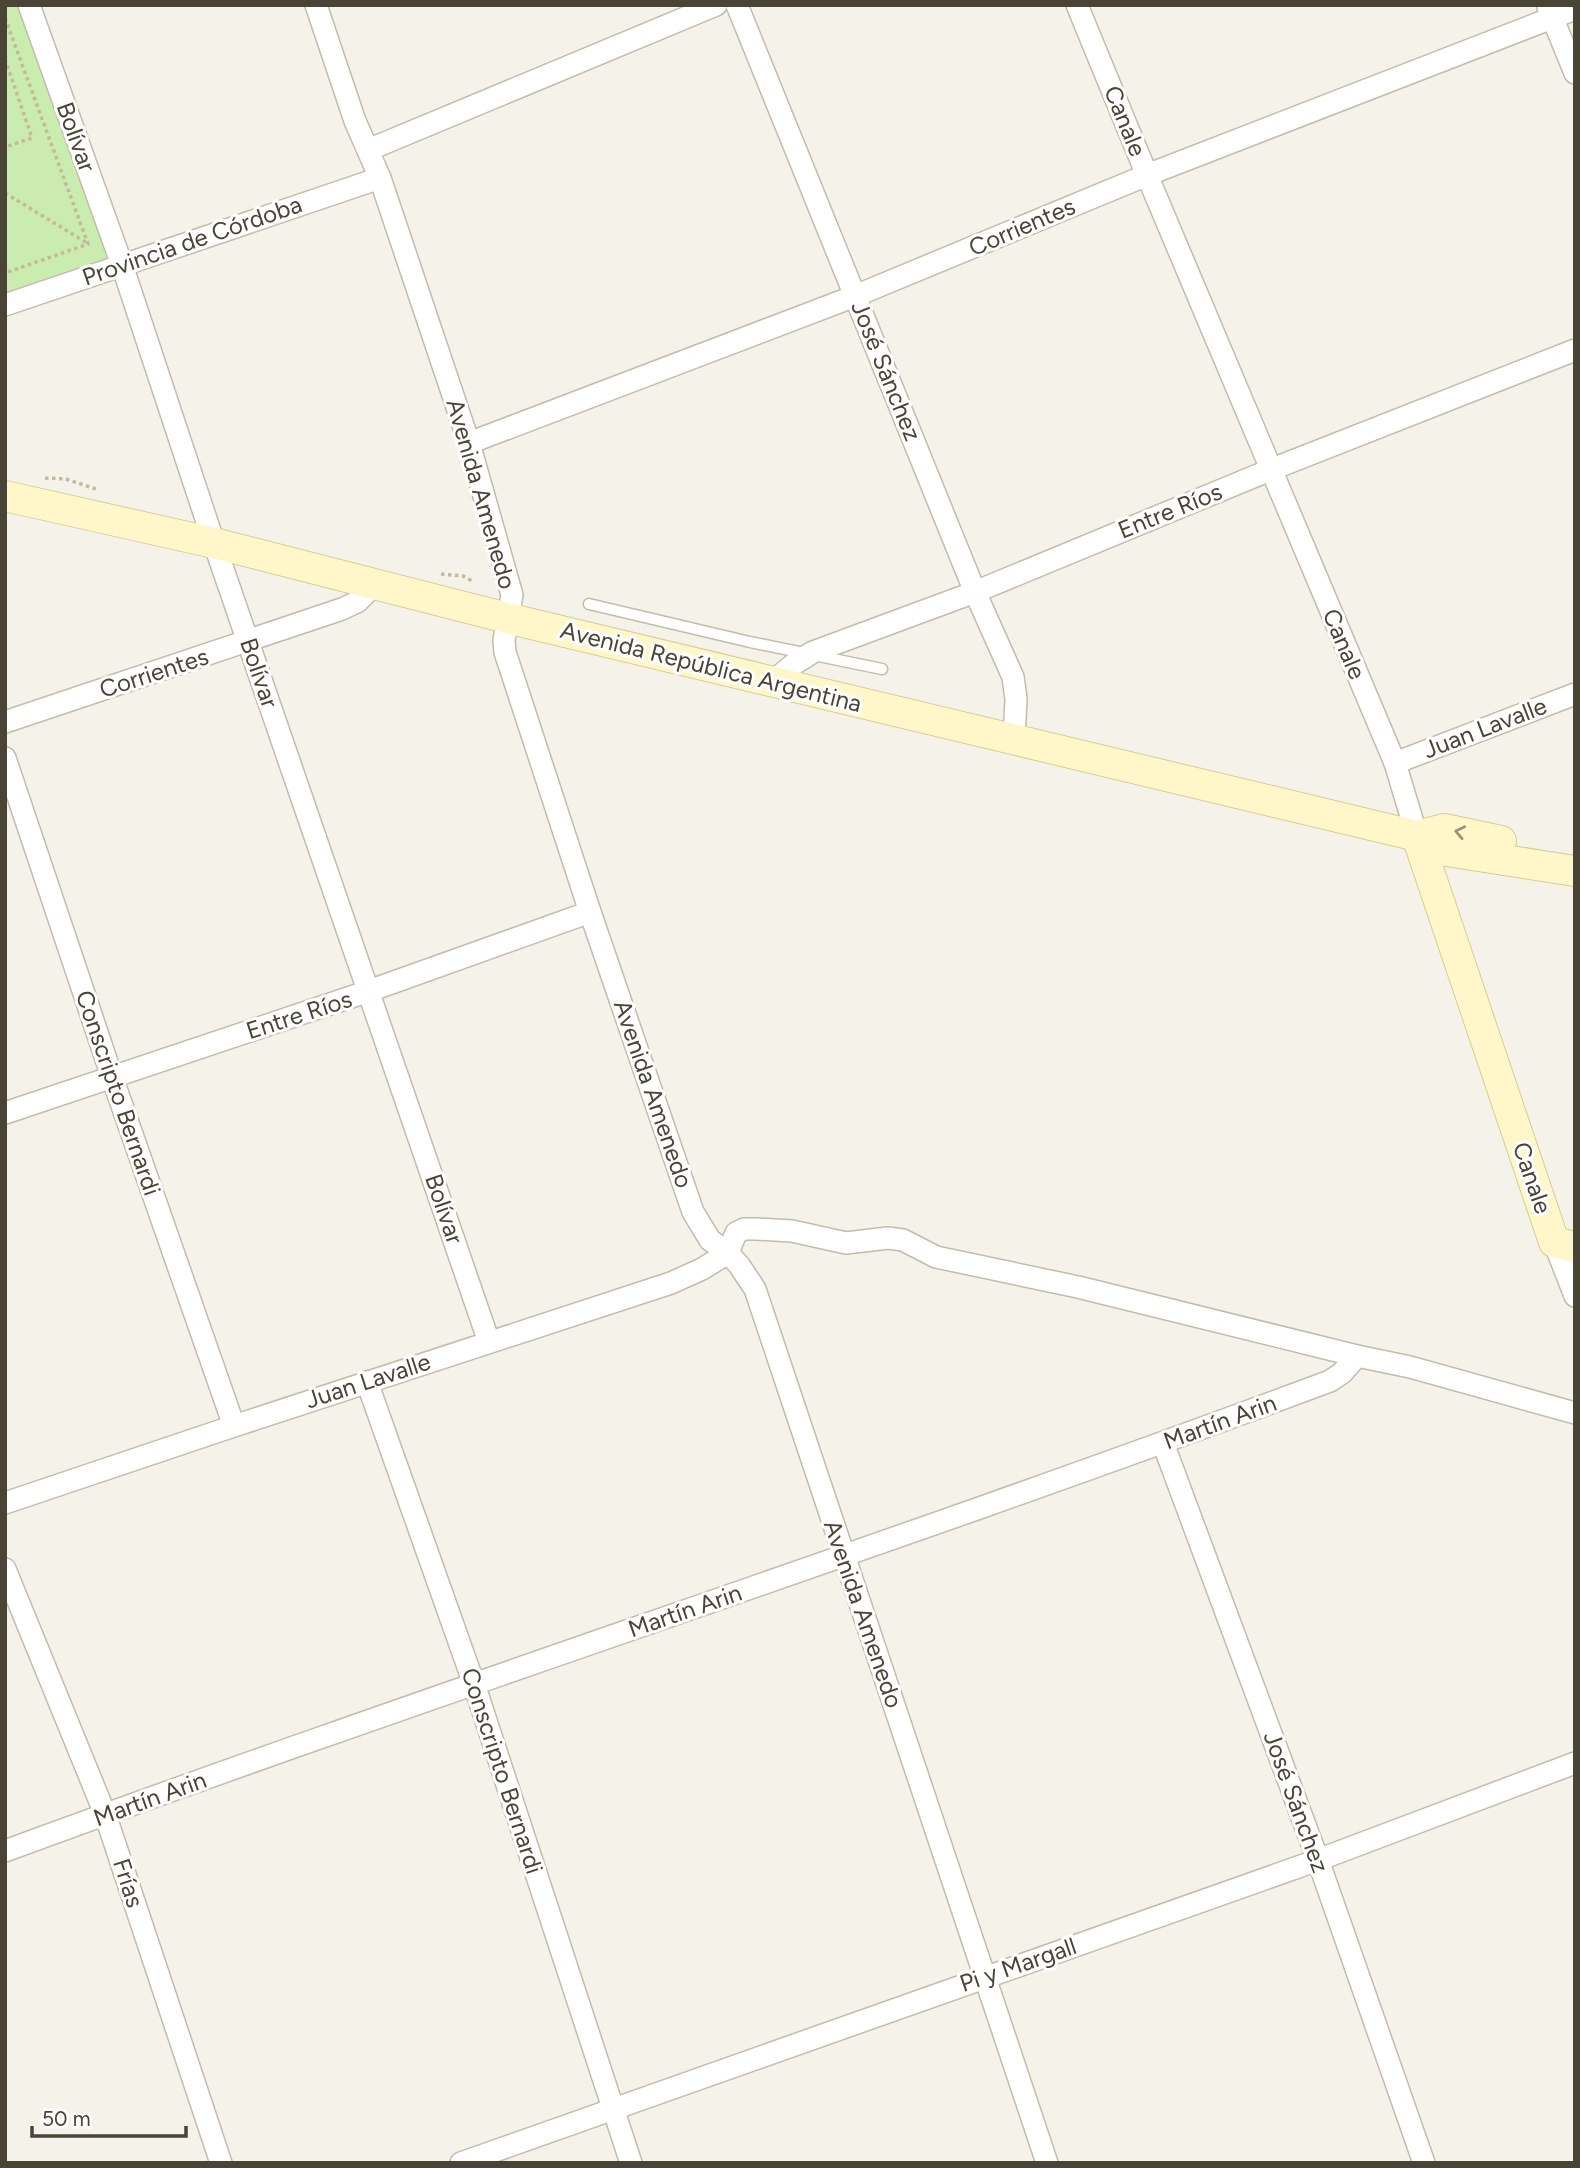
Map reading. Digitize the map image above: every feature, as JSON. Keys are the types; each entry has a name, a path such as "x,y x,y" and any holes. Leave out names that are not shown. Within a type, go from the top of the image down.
{"main road":[{"name":"Avenida República Argentina","path":"5,496 214,543 507,618 1416,836 1440,850 1575,871"},
{"name":"Avenida República Argentina","path":"1416,836 1444,829 1575,858"},
{"name":"Canale","path":"1416,836 1564,1244"}],"street":[{"name":"Bolívar","path":"29,5 122,265 214,543 489,1342"},
{"name":"Avenida Amenedo","path":"316,5 355,121 380,178 469,443 512,595 503,640 505,652 590,912 693,1212 710,1240 727,1253 747,1275 755,1289 1047,2163"},
{"path":"368,150 716,5"},
{"name":"José Sánchez","path":"737,5 975,592 1013,677 1016,699 1014,740"},
{"name":"Canale","path":"1077,5 1395,763 1416,836"},
{"name":"Corrientes","path":"469,443 855,296 1550,12 1575,9"},
{"path":"1550,12 1575,74"},
{"name":"Provincia de Córdoba","path":"5,305 380,178"},
{"name":"Entre Ríos","path":"772,682 810,654 975,592 1270,470 1575,350"},
{"name":"Corrientes","path":"5,722 342,609 357,602 375,584"},
{"name":"Juan Lavalle","path":"1395,763 1575,694"},
{"name":"Conscripto Bernardi","path":"5,758 112,1077 234,1426"},
{"name":"Entre Ríos","path":"5,1113 369,991 590,912"},
{"name":"Juan Lavalle","path":"5,1503 671,1283 702,1269 727,1253 736,1233 744,1229 792,1231 846,1243 888,1238 903,1240 936,1257 1078,1287 1357,1356"},
{"name":"Canale","path":"1564,1244 1575,1296"},
{"path":"1357,1356 1410,1367 1575,1413"},
{"name":"Martín Arin","path":"5,1852 105,1814 1163,1443 1330,1381 1342,1373 1357,1356"},
{"name":"Conscripto Bernardi","path":"367,1382 474,1684 631,2163"},
{"name":"José Sánchez","path":"1163,1443 1318,1860 1424,2163"},
{"name":"Frías","path":"5,1569 105,1814 221,2163"},
{"name":"Pi y Margall","path":"461,2163 1318,1860 1575,1763"}],"lane":[{"path":"589,604 882,669"}],"path":[{"path":"5,18 88,244"},
{"path":"5,59 32,138 6,147"},
{"path":"5,193 88,244"},
{"path":"5,273 88,244"}],"green space":[{"path":"5,5 21,5 107,258 5,294"}]}
